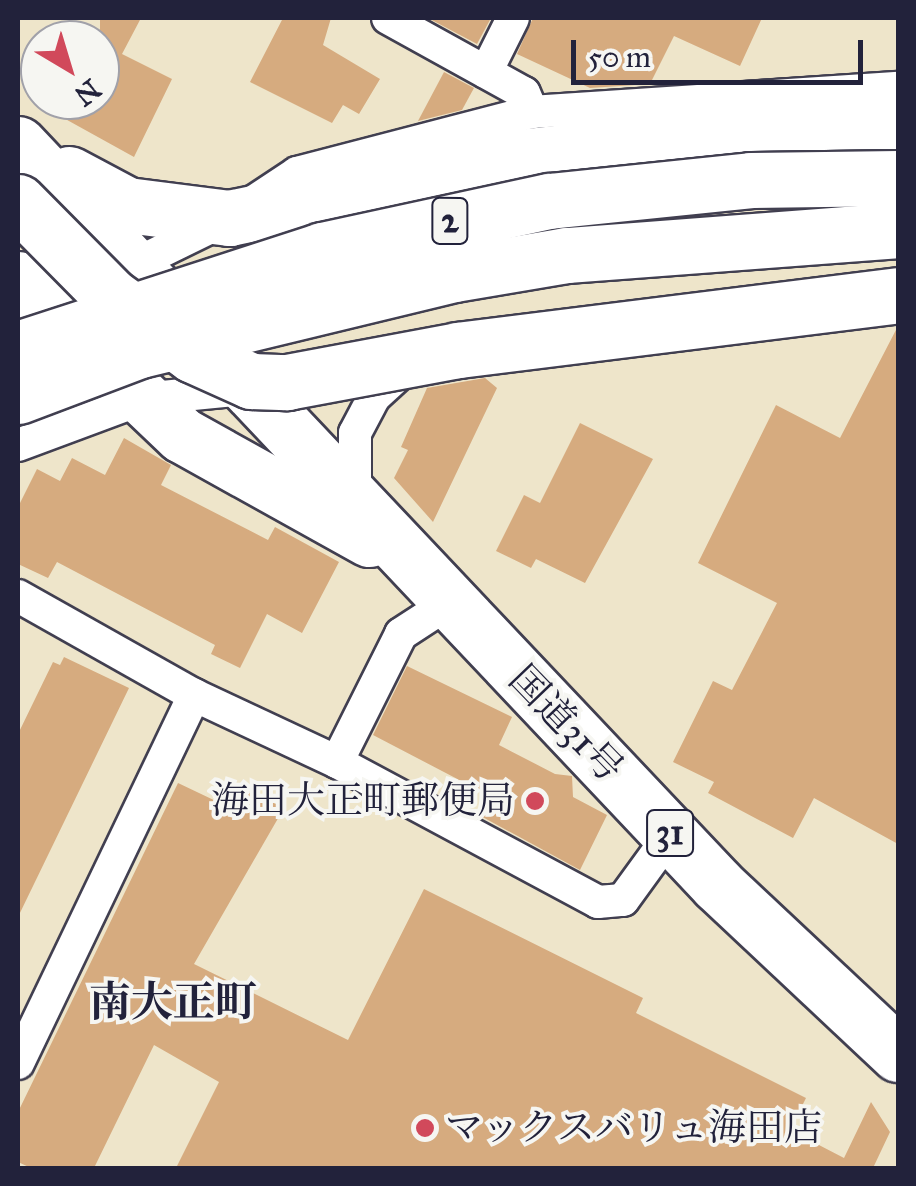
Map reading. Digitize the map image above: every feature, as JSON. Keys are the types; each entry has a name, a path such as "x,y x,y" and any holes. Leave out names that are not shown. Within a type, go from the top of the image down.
{"highway":[{"path":"18,130 70,175 127,205 228,218 525,134 740,132 898,124"},
{"name":"国道31号","path":"18,144 137,265 670,834 898,1054"},
{"name":"2","path":"22,309 549,201 752,180 898,178"},
{"path":"18,202 110,296 193,355 251,381 287,382 458,350 898,295"},
{"name":"2","path":"18,396 140,350 455,274 567,255 898,230"},
{"name":"国道31号","path":"22,309 182,435 367,537 450,602"}],"street":[{"path":"388,18 524,92 525,134 898,88"},
{"path":"486,72 513,18"},
{"path":"22,309 137,265 228,218"},
{"path":"18,445 142,400 758,318 898,309"},
{"path":"355,500 355,433 374,398 410,364"},
{"path":"18,596 194,695 337,762 598,902 623,900 670,834"},
{"path":"337,762 401,634 450,602"},
{"path":"18,1064 194,695"}],"building":[{"path":"141,18 122,54 172,79 134,157 67,120 120,120 120,20 100,20"},
{"path":"283,18 331,18 323,45 380,79 359,114 343,105 332,123 250,82"},
{"path":"428,18 491,18 477,44"},
{"path":"533,18 762,18 740,66 674,36 650,84 590,88 517,54"},
{"path":"444,72 474,88 462,110 418,121"},
{"path":"898,326 898,844 814,798 793,838 708,793 714,782 673,762 713,681 732,690 777,603 698,563 776,405 840,438"},
{"path":"485,378 497,388 433,522 394,478 408,450 401,447 427,388"},
{"path":"580,423 653,459 585,583 536,559 531,568 496,551 524,495 540,503"},
{"path":"124,438 171,465 161,485 268,540 275,527 339,562 302,633 267,614 240,668 211,654 215,645 57,562 48,578 18,564 18,507 37,469 60,481 72,458 105,475"},
{"path":"64,657 129,688 18,917 18,734 53,662 60,665"},
{"path":"407,666 512,717 499,745 555,774 572,776 573,797 607,815 580,870 477,814 488,795 373,735"},
{"path":"230,782 284,808 194,964 348,1040 424,889 643,998 636,1013 806,1098 790,1130 844,1158 871,1102 890,1132 873,1168 176,1168 219,1082 154,1045 94,1168 31,1168 18,1162 18,1112 178,783 220,803"}],"place":[{"name":"海田大正町郵便局","path":"535,801"},
{"name":"マックスバリュ海田店","path":"425,1128"}],"district":[{"name":"南大正町","path":"173,1002"}]}
